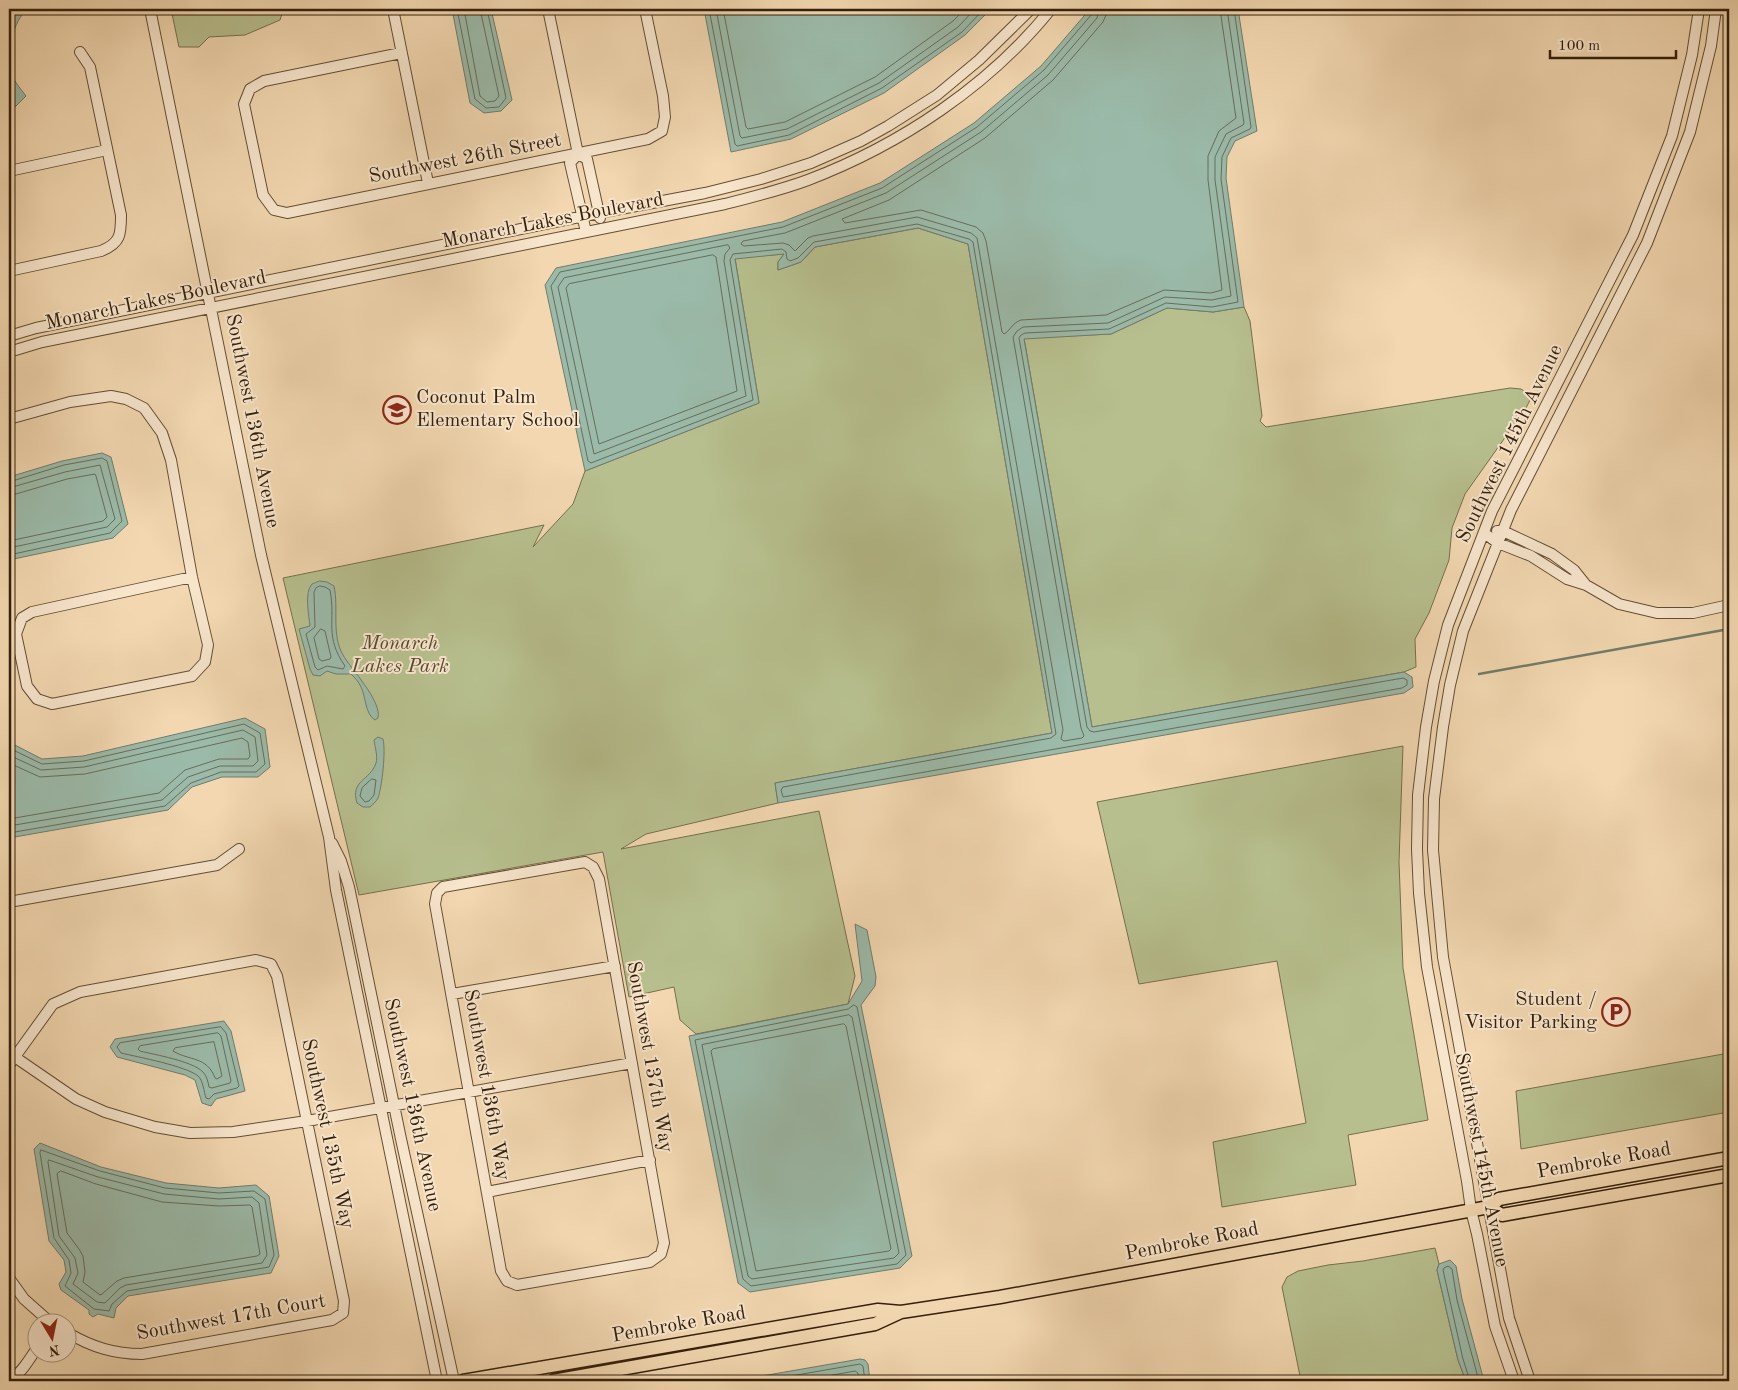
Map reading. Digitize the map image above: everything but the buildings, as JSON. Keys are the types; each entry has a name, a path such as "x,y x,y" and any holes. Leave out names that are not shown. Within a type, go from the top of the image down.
{"main road":[{"name":"Pembroke Road","path":"463,1381 878,1310 901,1312 1000,1297 1489,1207 1499,1199 1729,1158"},
{"name":"Pembroke Road","path":"1489,1207 1502,1215 1729,1175"},
{"name":"Pembroke Road","path":"553,1381 875,1324 901,1312"}],"street":[{"name":"Southwest 136th Avenue","path":"150,9 261,555 288,675 329,837 336,890 437,1381"},
{"path":"392,9 428,183"},
{"path":"548,9 578,154 587,159 603,228"},
{"name":"Southwest 26th Street","path":"401,53 264,80 250,89 244,104 262,194 274,210 287,213 648,139 662,131 665,117 663,96 645,9"},
{"name":"Monarch Lakes Boulevard","path":"9,336 36,328 208,292 705,193 781,173 812,163 861,142 937,95 979,60 1031,9"},
{"name":"Monarch Lakes Boulevard","path":"9,352 42,342 211,307 690,211 765,194 808,180 896,138 947,107 991,70 1038,25 1051,9"},
{"name":"Southwest 145th Avenue","path":"1514,1381 1495,1326 1471,1210 1427,967 1419,893 1417,849 1418,795 1426,727 1434,681 1448,625 1492,511 1633,235 1672,136 1692,56 1699,9"},
{"name":"Southwest 145th Avenue","path":"1530,1381 1509,1318 1443,957 1433,850 1434,799 1450,685 1463,631 1511,510 1647,243 1690,132 1711,46 1716,9"},
{"path":"9,271 101,251 112,246 118,239 121,230 121,215 90,67 80,52"},
{"path":"9,172 107,150"},
{"path":"578,154 570,163 586,232"},
{"path":"573,174 590,171"},
{"path":"690,211 708,201 780,182 782,179 781,173"},
{"path":"9,419 70,402 111,396 126,399 144,408 162,433 171,460 192,577 208,645 205,662 192,676 52,704 37,699 27,686 16,634 22,618 32,612 192,577"},
{"path":"1484,533 1502,531 1552,554 1574,570 1586,586"},
{"path":"1484,533 1498,543 1531,556 1566,579 1586,586 1619,604 1657,613 1693,613 1729,605"},
{"name":"Southwest 136th Avenue","path":"329,837 341,861 350,887 394,1106 454,1381"},
{"path":"9,902 217,864 239,849"},
{"name":"Southwest 137th Way","path":"437,893 443,886 585,862 593,867 599,879 615,966 664,1243 661,1254 650,1262 624,1267 516,1285 507,1281"},
{"name":"Southwest 136th Way","path":"437,893 435,904 501,1271 507,1281"},
{"name":"Southwest 135th Way","path":"11,1058 53,1004 80,992 256,960 271,964 277,976 307,1121 344,1301 343,1313"},
{"path":"452,994 615,966"},
{"path":"11,1058 76,1099 105,1112 155,1127 190,1132 233,1132 307,1121 632,1063"},
{"path":"487,1192 650,1160"},
{"path":"9,1278 24,1299 39,1312"},
{"name":"Southwest 17th Court","path":"78,1339 121,1354 142,1354 332,1320 343,1313"},
{"path":"9,1379 13,1378 28,1360"}],"green space":[{"path":"171,9 290,9 283,11 280,20 245,35 209,37 199,47 179,47"},
{"name":"Monarch Lakes Park","path":"918,228 968,244 1052,733 775,783 778,803 646,834 621,849 819,811 855,976 848,1004 696,1034 680,1020 674,987 629,997 603,852 359,895 283,578 544,525 533,547 573,504 585,471 759,403 735,258 784,254 778,262 778,270 801,262 815,247"},
{"path":"1244,307 1250,321 1262,416 1260,421 1266,427 1510,388 1521,389 1532,396 1526,408 1465,494 1452,528 1449,560 1429,613 1415,639 1416,667 1404,672 1092,727 1024,338 1111,334 1167,308 1213,312"},
{"path":"1403,746 1399,862 1403,968 1428,1120 1348,1135 1356,1185 1222,1207 1213,1142 1306,1123 1277,961 1139,984 1097,802"},
{"path":"1729,1053 1729,1112 1521,1149 1516,1091"},
{"path":"1435,1248 1439,1264 1437,1270 1458,1360 1466,1381 1301,1381 1282,1287 1287,1277 1298,1271 1328,1265 1363,1261"}],"water":[{"path":"9,9 27,9 22,14 15,28 9,51"},
{"path":"452,9 491,9 512,100 501,111 484,113 470,103"},
{"path":"704,9 991,9 965,35 884,93 791,139 731,152"},
{"path":"1090,9 1238,9 1257,131 1235,141 1227,157 1226,178 1244,307 1213,312 1167,308 1111,334 1024,339 1092,727 1404,672 1412,677 1413,687 1404,693 778,803 775,783 1052,733 968,244 918,228 815,247 801,262 778,270 778,262 784,254 735,259 759,403 585,471 545,285 556,268 782,222 880,183 974,123 1041,66"},
{"path":"9,68 14,80 26,96 13,109 9,110"},
{"path":"102,453 111,457 128,524 113,538 9,560 9,477 62,461"},
{"path":"320,581 334,586 336,630 339,647 371,694 378,711 378,718 375,720 367,710 360,685 351,674 336,674 327,671 320,676 313,675 310,669 299,629 310,626 308,593 312,584"},
{"path":"245,718 265,729 270,767 258,777 222,777 192,787 168,810 9,838 9,742 42,759 83,756"},
{"path":"378,737 383,739 384,752 379,793 377,799 370,807 363,807 357,803 356,790 358,785 370,774 377,761 374,740"},
{"path":"855,924 867,930 876,977 875,986 861,1005 912,1256 900,1268 750,1292 738,1283 689,1036 848,1004 862,981"},
{"path":"224,1021 231,1031 245,1091 216,1099 211,1106 202,1103 195,1080 185,1075 117,1057 110,1047 115,1039"},
{"path":"40,1143 101,1167 166,1183 219,1188 256,1185 269,1196 279,1256 271,1273 128,1296 116,1308 114,1318 98,1314 93,1317 89,1314 89,1310 61,1290 59,1284 66,1272 64,1260 49,1241 34,1149"},
{"path":"1450,1260 1456,1266 1462,1299 1484,1381 1466,1381 1458,1360 1437,1270 1439,1264"},
{"path":"860,1359 865,1360 868,1364 870,1381 733,1381"}],"waterway":[{"path":"1479,674 1729,629"}],"place":[{"name":"Coconut Palm Elementary School","path":"397,410"},
{"name":"Student / Visitor Parking","path":"1616,1012"}]}
